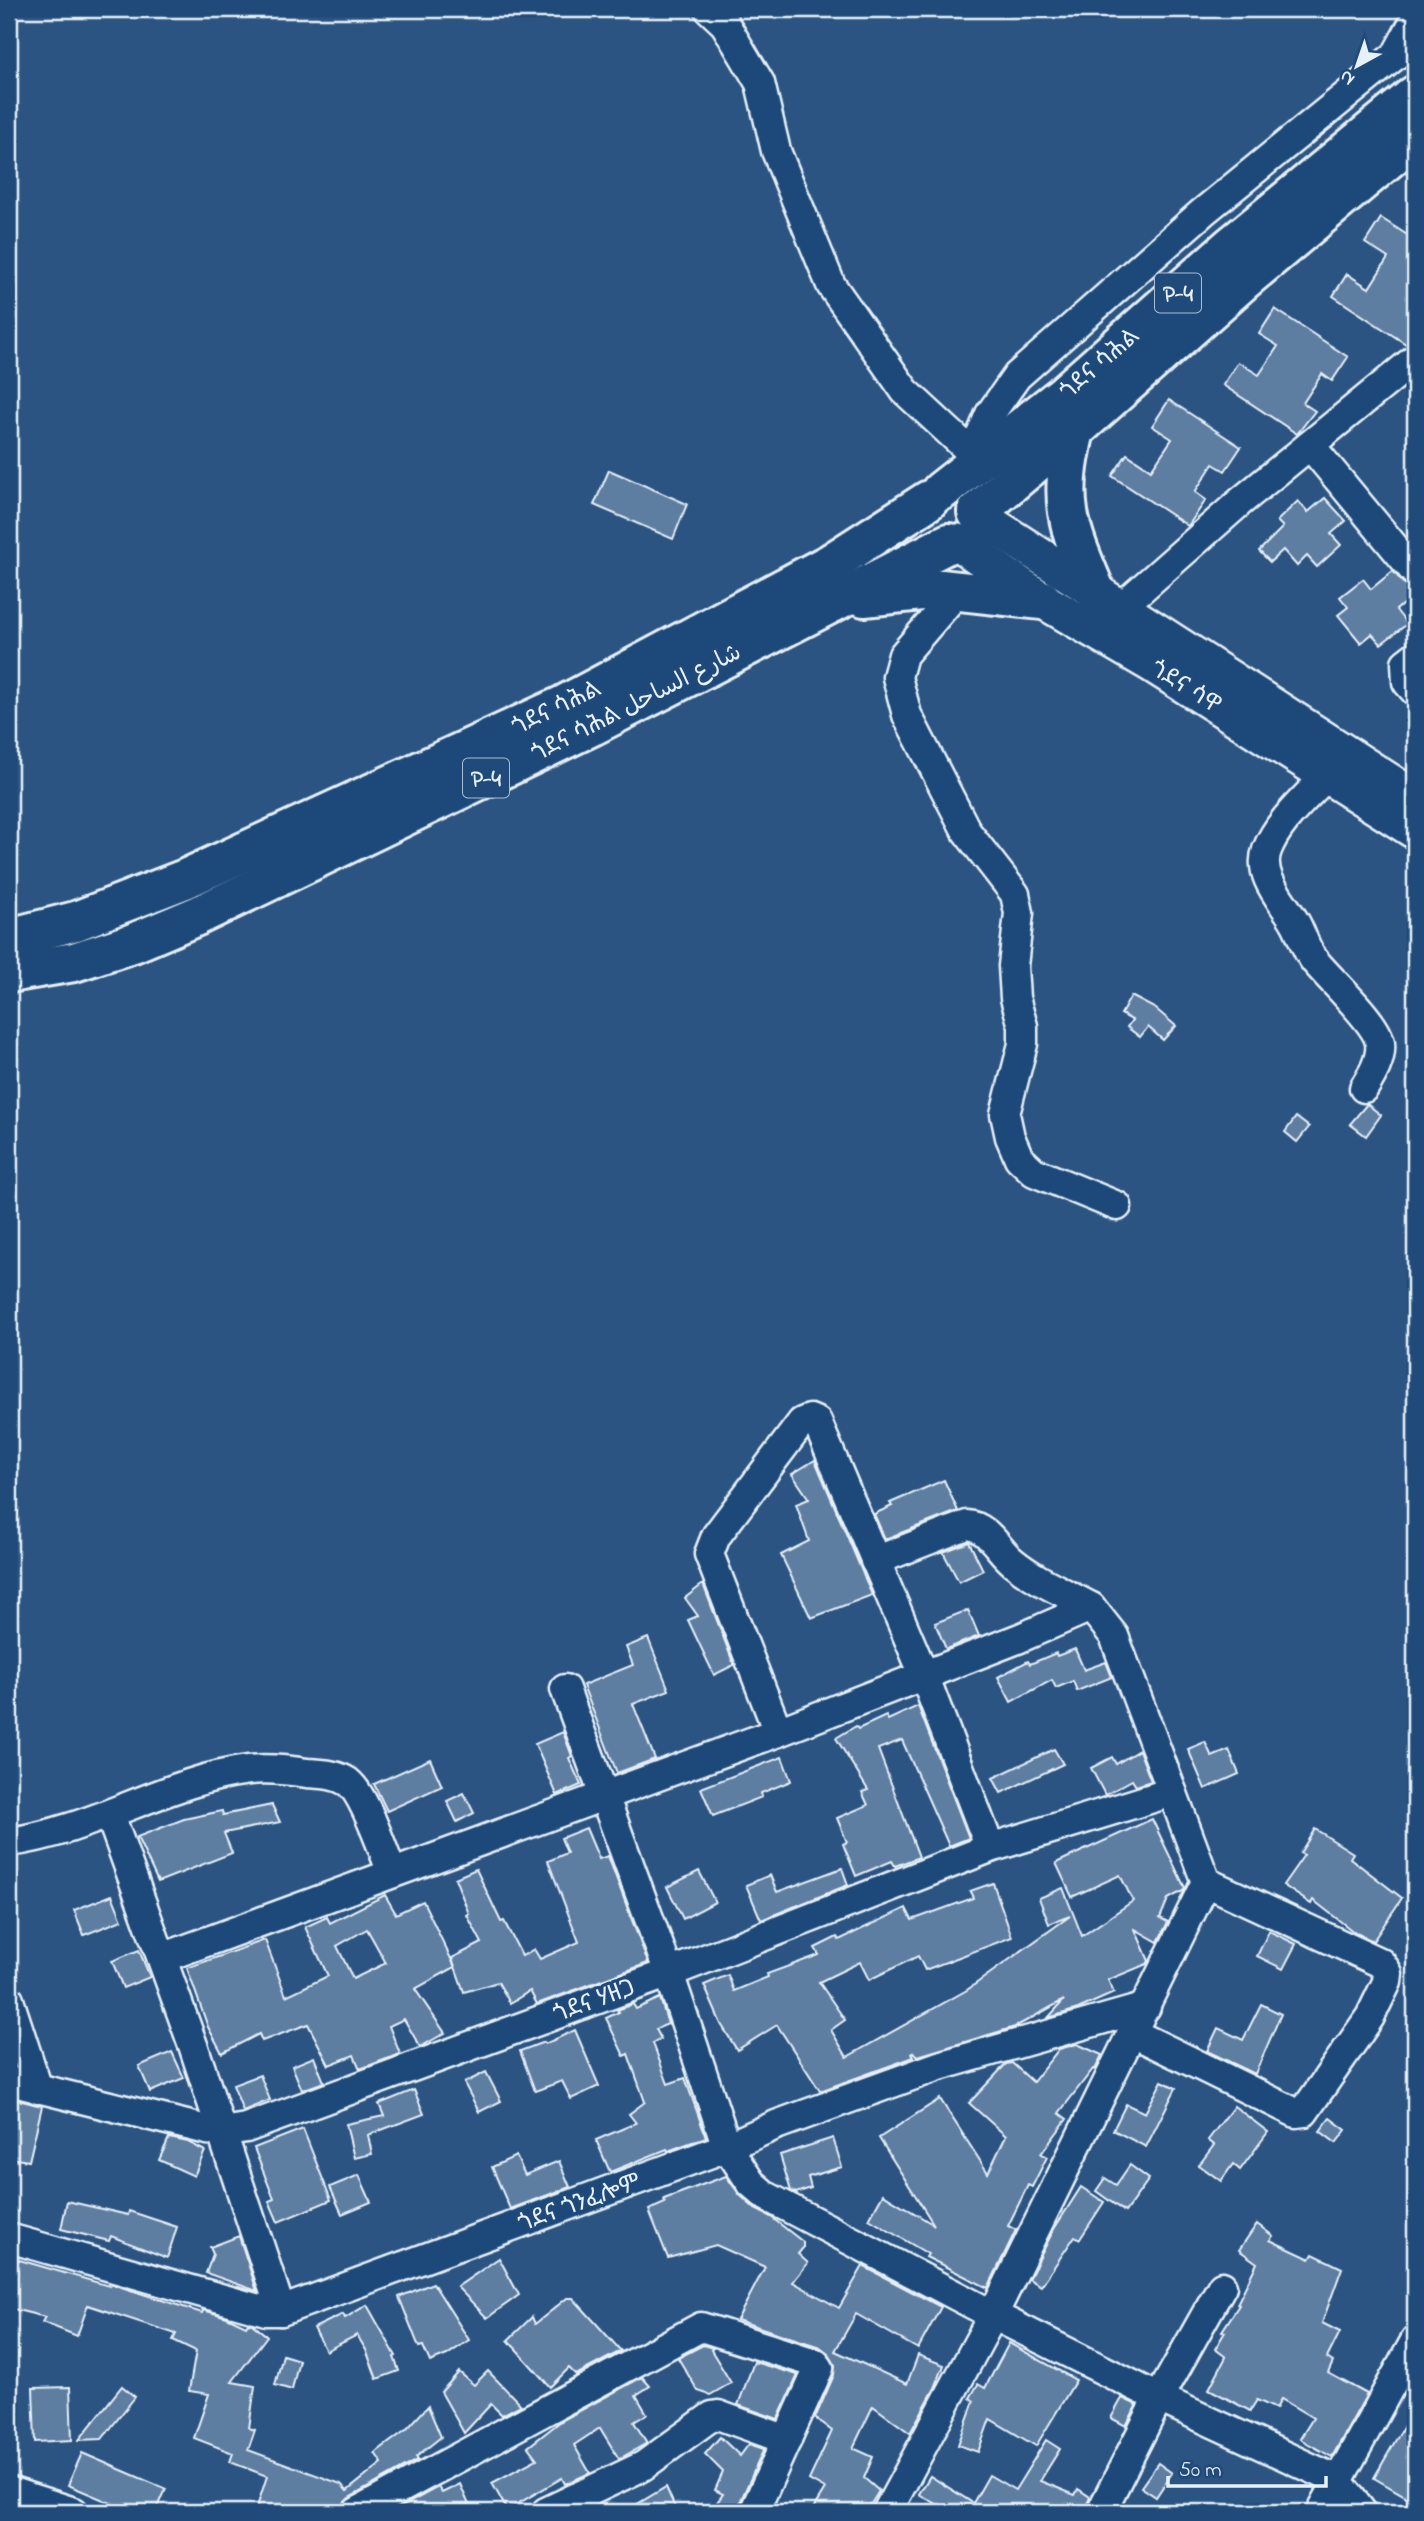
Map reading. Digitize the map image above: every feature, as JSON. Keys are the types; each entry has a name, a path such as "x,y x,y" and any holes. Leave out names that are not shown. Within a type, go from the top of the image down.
{"highway":[{"name":"ጎደና ሳሕል","path":"778,611 831,563 952,479 1063,395 1231,246 1415,95"},
{"name":"ጎደና ሳሕል","path":"965,528 1241,282 1415,137"},
{"path":"1075,430 1066,466 1066,509 1078,551 1108,598"},
{"path":"952,479 956,490 970,498 965,528"},
{"name":"ጎደና ሳሕል شارع الساحل","path":"9,973 74,962 133,943 197,916 504,751 778,611 838,600 965,528"},
{"path":"838,600 941,589 1042,600"},
{"name":"ጎደና ሳሕል","path":"9,937 76,921 130,902 504,751"}],"main road":[{"name":"ጎደና ሳዋ","path":"965,528 1108,598 1415,797"},
{"name":"ጎደና ሳዋ","path":"965,528 1042,600 1153,665 1415,831"}],"street":[{"path":"709,9 725,24 760,83 776,151 831,285 905,391 952,479"},
{"path":"952,479 990,414 1017,376 1203,212 1396,55 1415,20"},
{"path":"1108,598 1240,502 1310,445 1410,376"},
{"path":"1310,445 1415,572"},
{"path":"958,591 903,655 897,677 907,715 967,832 1015,894 1019,913 1013,966 1015,998 1023,1026 1023,1044 1005,1114 1010,1137 1019,1158 1034,1172 1117,1206"},
{"path":"1415,656 1406,663 1407,682 1415,691"},
{"path":"1327,775 1278,830 1266,852 1265,870 1311,957 1373,1026 1380,1044 1377,1066 1364,1088"},
{"path":"778,1732 709,1554 716,1536 802,1422 810,1419 817,1422 925,1675 990,1848"},
{"path":"875,1561 967,1525 976,1526 1015,1564 1091,1607 1114,1636 1206,1882 1381,1963 1388,1973 1387,1982 1370,2017 1304,2112 1296,2113 1133,2033"},
{"path":"162,1958 778,1732 1091,1607"},
{"path":"565,1689 669,1973 727,2147 751,2183 766,2196 993,2315 1159,2398 1337,2480 1362,2512"},
{"path":"9,1842 43,1836 110,1815 204,1779 248,1770 272,1769 337,1776 349,1783 358,1794 392,1873"},
{"name":"ጎደና ሃዘጋ","path":"9,2081 222,2132 246,2128 669,1973 990,1848 1172,1792"},
{"path":"110,1815 222,2132 281,2311"},
{"path":"887,2512 993,2315 1206,1882"},
{"path":"9,2000 38,2090"},
{"name":"ጎደና ጎንፈሎም","path":"9,2238 266,2311 281,2311 939,2066 1146,2007"},
{"path":"1101,2512 1159,2398 1222,2286"},
{"path":"357,2512 697,2328 815,2363 819,2368 754,2512"},
{"path":"1321,2512 1415,2341"},
{"path":"546,2512 643,2466 712,2416 718,2415 787,2440"},
{"path":"9,2491 74,2512"}],"building":[{"path":"1381,218 1415,240 1415,330 1406,344 1333,296 1347,274 1369,288 1388,258 1365,243"},
{"path":"1275,309 1348,357 1332,381 1322,374 1303,403 1315,411 1297,434 1223,385 1238,362 1259,375 1278,346 1259,334"},
{"path":"1169,400 1241,447 1225,471 1213,464 1195,492 1206,500 1188,526 1112,476 1127,454 1151,470 1172,439 1152,426"},
{"path":"609,470 687,504 673,539 594,505"},
{"path":"1325,498 1346,521 1331,534 1341,545 1317,567 1307,556 1297,566 1283,550 1270,562 1259,551 1283,527 1277,521 1298,501 1308,512"},
{"path":"1393,571 1403,583 1415,588 1415,594 1396,610 1407,624 1381,644 1372,634 1361,643 1338,615 1348,607 1340,597 1363,579 1371,589"},
{"path":"1131,996 1156,1009 1176,1026 1163,1040 1148,1027 1140,1037 1127,1027 1132,1020 1121,1014"},
{"path":"1367,1104 1381,1115 1366,1136 1350,1124"},
{"path":"1296,1117 1309,1127 1297,1142 1285,1132"},
{"path":"815,1460 872,1595 811,1618 781,1555 809,1541 796,1504 809,1499 792,1474"},
{"path":"944,1480 958,1511 885,1539 874,1514 892,1506 890,1503"},
{"path":"969,1542 983,1570 959,1582 943,1552"},
{"path":"703,1584 734,1665 714,1675 688,1620 698,1616 685,1598"},
{"path":"968,1610 979,1636 946,1649 935,1623"},
{"path":"648,1638 669,1690 633,1704 655,1759 617,1773 583,1685 633,1665 626,1647"},
{"path":"1075,1649 1084,1670 1106,1662 1112,1677 1077,1691 1073,1681 1056,1688 1052,1680 1011,1702 998,1677 1028,1661 1030,1664 1056,1653 1057,1656"},
{"path":"918,1706 969,1838 949,1846 902,1740 878,1749 919,1857 895,1866 892,1861 856,1876 843,1844 847,1842 837,1818 868,1805 862,1792 868,1790 836,1738 856,1726 858,1729 886,1716 888,1720"},
{"path":"563,1732 572,1756 569,1758 581,1785 557,1795 535,1744"},
{"path":"1205,1742 1212,1757 1229,1750 1239,1774 1205,1789 1188,1749"},
{"path":"1054,1749 1063,1764 1001,1793 993,1778"},
{"path":"1139,1750 1151,1781 1136,1786 1132,1780 1105,1795 1091,1768 1112,1757 1116,1764"},
{"path":"782,1757 791,1781 761,1793 762,1797 713,1816 701,1788"},
{"path":"430,1759 442,1786 387,1811 374,1784"},
{"path":"464,1793 474,1813 457,1822 447,1801"},
{"path":"272,1805 280,1822 224,1833 232,1853 158,1882 137,1837 184,1819 222,1811 223,1815"},
{"path":"1152,1819 1185,1888 1168,1899 1160,1918 1168,1922 1158,1942 1135,1929 1149,1961 1147,1964 1108,1980 1114,1993 1078,2009 1048,2018 1064,2000 1015,2027 918,2056 914,2052 914,2057 820,2091 777,2025 737,2050 721,2024 704,1985 728,1975 734,1991 768,1977 767,1974 819,1955 815,1948 837,1937 839,1940 906,1908 912,1920 973,1898 970,1891 993,1883 1012,1937 925,1970 918,1956 869,1980 860,1962 819,1982 845,2020 831,2030 847,2057 967,1990 1070,1916 1049,1924 1039,1898 1063,1888 1082,1936 1133,1901 1120,1875 1072,1897 1056,1863"},
{"path":"586,1828 599,1859 608,1856 648,1963 537,2004 530,1991 510,2003 498,1982 464,1992 452,1958 482,1943 467,1915 469,1914 455,1878 476,1869 501,1922 504,1921 522,1956 534,1949 540,1959 579,1942 548,1861 567,1853 561,1838"},
{"path":"1315,1829 1353,1853 1350,1858 1402,1898 1373,1941 1354,1932 1313,1900 1311,1904 1283,1885 1304,1855 1300,1853"},
{"path":"842,1868 848,1885 761,1920 746,1885 770,1875 777,1892"},
{"path":"699,1871 715,1902 683,1919 667,1887"},
{"path":"112,1895 122,1920 84,1935 74,1910"},
{"path":"385,1895 396,1914 423,1901 455,1967 415,1989 445,2033 420,2047 404,2019 389,2026 400,2054 360,2069 354,2055 329,2065 308,2024 262,2041 259,2034 222,2053 208,2027 187,1968 265,1940 286,1996 328,1976 305,1927 327,1917 330,1923","holes":["367,1929 386,1963 353,1979 337,1946"]},
{"path":"1269,1931 1296,1944 1283,1969 1257,1956"},
{"path":"139,1950 150,1977 123,1988 112,1961"},
{"path":"660,1998 668,2024 656,2029 661,2039 653,2043 668,2084 685,2078 706,2137 610,2172 596,2140 636,2123 629,2114 645,2102 628,2054 624,2056 606,2018 633,2004 636,2009"},
{"path":"1261,2004 1281,2014 1255,2074 1207,2051 1218,2028 1243,2040"},
{"path":"575,2030 599,2086 571,2099 562,2081 535,2091 520,2051 544,2042 545,2044"},
{"path":"1077,2044 1102,2055 1095,2070 1093,2069 1059,2113 1067,2119 1041,2154 1047,2157 1032,2187 1028,2185 1008,2226 1016,2230 988,2288 926,2257 928,2254 869,2219 883,2194 934,2225 879,2138 940,2099 988,2173 1006,2136 969,2103 1006,2064 1012,2063 1033,2082 1059,2049"},
{"path":"172,2052 184,2078 150,2092 139,2066"},
{"path":"314,2057 324,2082 302,2090 292,2066"},
{"path":"486,2072 501,2101 479,2112 464,2083"},
{"path":"260,2075 270,2100 243,2111 233,2085"},
{"path":"1162,2081 1176,2088 1146,2147 1113,2130 1126,2104 1145,2113"},
{"path":"414,2090 424,2114 368,2135 372,2154 354,2158 346,2124 384,2116 379,2104"},
{"path":"14,2099 42,2106 29,2161 9,2158 9,2123"},
{"path":"1234,2106 1268,2132 1240,2170 1233,2164 1221,2181 1199,2165 1214,2145 1208,2140"},
{"path":"1330,2118 1346,2130 1336,2143 1320,2131"},
{"path":"303,2129 331,2200 278,2222 269,2201 274,2199 254,2148"},
{"path":"169,2138 188,2142 205,2151 194,2176 159,2160"},
{"path":"833,2138 842,2167 808,2177 811,2188 796,2193 791,2191 780,2155"},
{"path":"516,2156 525,2175 559,2161 570,2187 510,2209 492,2167"},
{"path":"1130,2165 1149,2179 1125,2212 1096,2191 1105,2178 1116,2185"},
{"path":"359,2175 371,2202 342,2214 330,2187"},
{"path":"726,2176 755,2209 771,2217 803,2242 803,2248 798,2254 808,2263 793,2282 839,2308 863,2266 941,2307 918,2349 856,2314 835,2351 907,2384 918,2355 944,2365 935,2388 910,2433 873,2406 853,2448 873,2457 864,2478 879,2491 866,2512 811,2512 825,2489 809,2480 832,2431 815,2418 834,2375 835,2365 828,2353 820,2347 737,2320 765,2267 716,2245 668,2258 649,2210 665,2203 664,2199"},
{"path":"1081,2187 1104,2202 1080,2239 1075,2236 1041,2286 1029,2279 1054,2229"},
{"path":"67,2201 128,2215 129,2211 177,2227 167,2258 111,2236 109,2241 61,2229"},
{"path":"1257,2224 1273,2236 1270,2240 1310,2259 1313,2254 1342,2268 1322,2323 1340,2332 1327,2358 1333,2362 1328,2373 1367,2394 1332,2457 1300,2439 1313,2418 1281,2399 1276,2409 1257,2400 1250,2411 1209,2389 1226,2357 1215,2349 1225,2332 1222,2331 1239,2305 1237,2304 1257,2263 1239,2250"},
{"path":"239,2236 257,2291 206,2273 213,2254 210,2247"},
{"path":"9,2257 109,2286 115,2285 202,2313 203,2310 246,2326 248,2323 252,2324 267,2336 232,2382 255,2386 249,2428 255,2430 248,2450 341,2484 347,2491 382,2463 375,2453 406,2430 428,2406 441,2437 416,2457 418,2460 349,2498 340,2512 272,2512 257,2507 267,2476 230,2462 233,2453 194,2438 209,2394 189,2391 196,2351 173,2340 176,2334 88,2305 77,2336 42,2322 45,2317 9,2308"},
{"path":"499,2258 519,2295 487,2318 457,2287"},
{"path":"433,2283 469,2340 447,2355 430,2362 423,2346 419,2347 399,2297"},
{"path":"567,2298 573,2298 621,2351 576,2375 569,2368 550,2387 508,2340 532,2317 535,2324"},
{"path":"367,2305 396,2356 394,2357 399,2371 377,2379 357,2335 326,2351 314,2328 343,2314 345,2318"},
{"path":"1009,2343 1076,2380 1036,2446 990,2419 978,2452 958,2445 974,2401 970,2398 978,2384 985,2388"},
{"path":"703,2345 713,2348 711,2350 731,2383 710,2395 698,2391 678,2358"},
{"path":"283,2355 299,2360 292,2390 275,2385"},
{"path":"754,2362 798,2375 778,2419 738,2405"},
{"path":"488,2371 521,2405 502,2415 491,2404 464,2433 441,2392 459,2372 474,2385"},
{"path":"642,2377 650,2386 636,2395 647,2414 634,2422 647,2443 619,2459 600,2428 574,2445 590,2473 565,2484 562,2478 507,2510 492,2483 537,2459 528,2447 561,2421"},
{"path":"122,2386 135,2397 102,2439 79,2440"},
{"path":"70,2387 72,2440 35,2442 33,2388"},
{"path":"1122,2398 1137,2405 1126,2426 1111,2418"},
{"path":"1415,2407 1415,2482 1407,2497 1374,2478"},
{"path":"720,2437 740,2456 749,2444 764,2449 741,2500 732,2512 710,2512 723,2494 715,2490 723,2472 705,2454"},
{"path":"1046,2440 1060,2449 1040,2481 1075,2495 1078,2489 1090,2497 1084,2512 949,2512 919,2494 930,2476 973,2503 989,2475 1015,2490"},
{"path":"82,2453 166,2489 156,2512 132,2512 68,2485"},
{"path":"1158,2463 1172,2473 1156,2497 1141,2487"},
{"path":"460,2484 472,2512 392,2512 438,2487 442,2493"},
{"path":"666,2487 677,2512 624,2512"}]}
